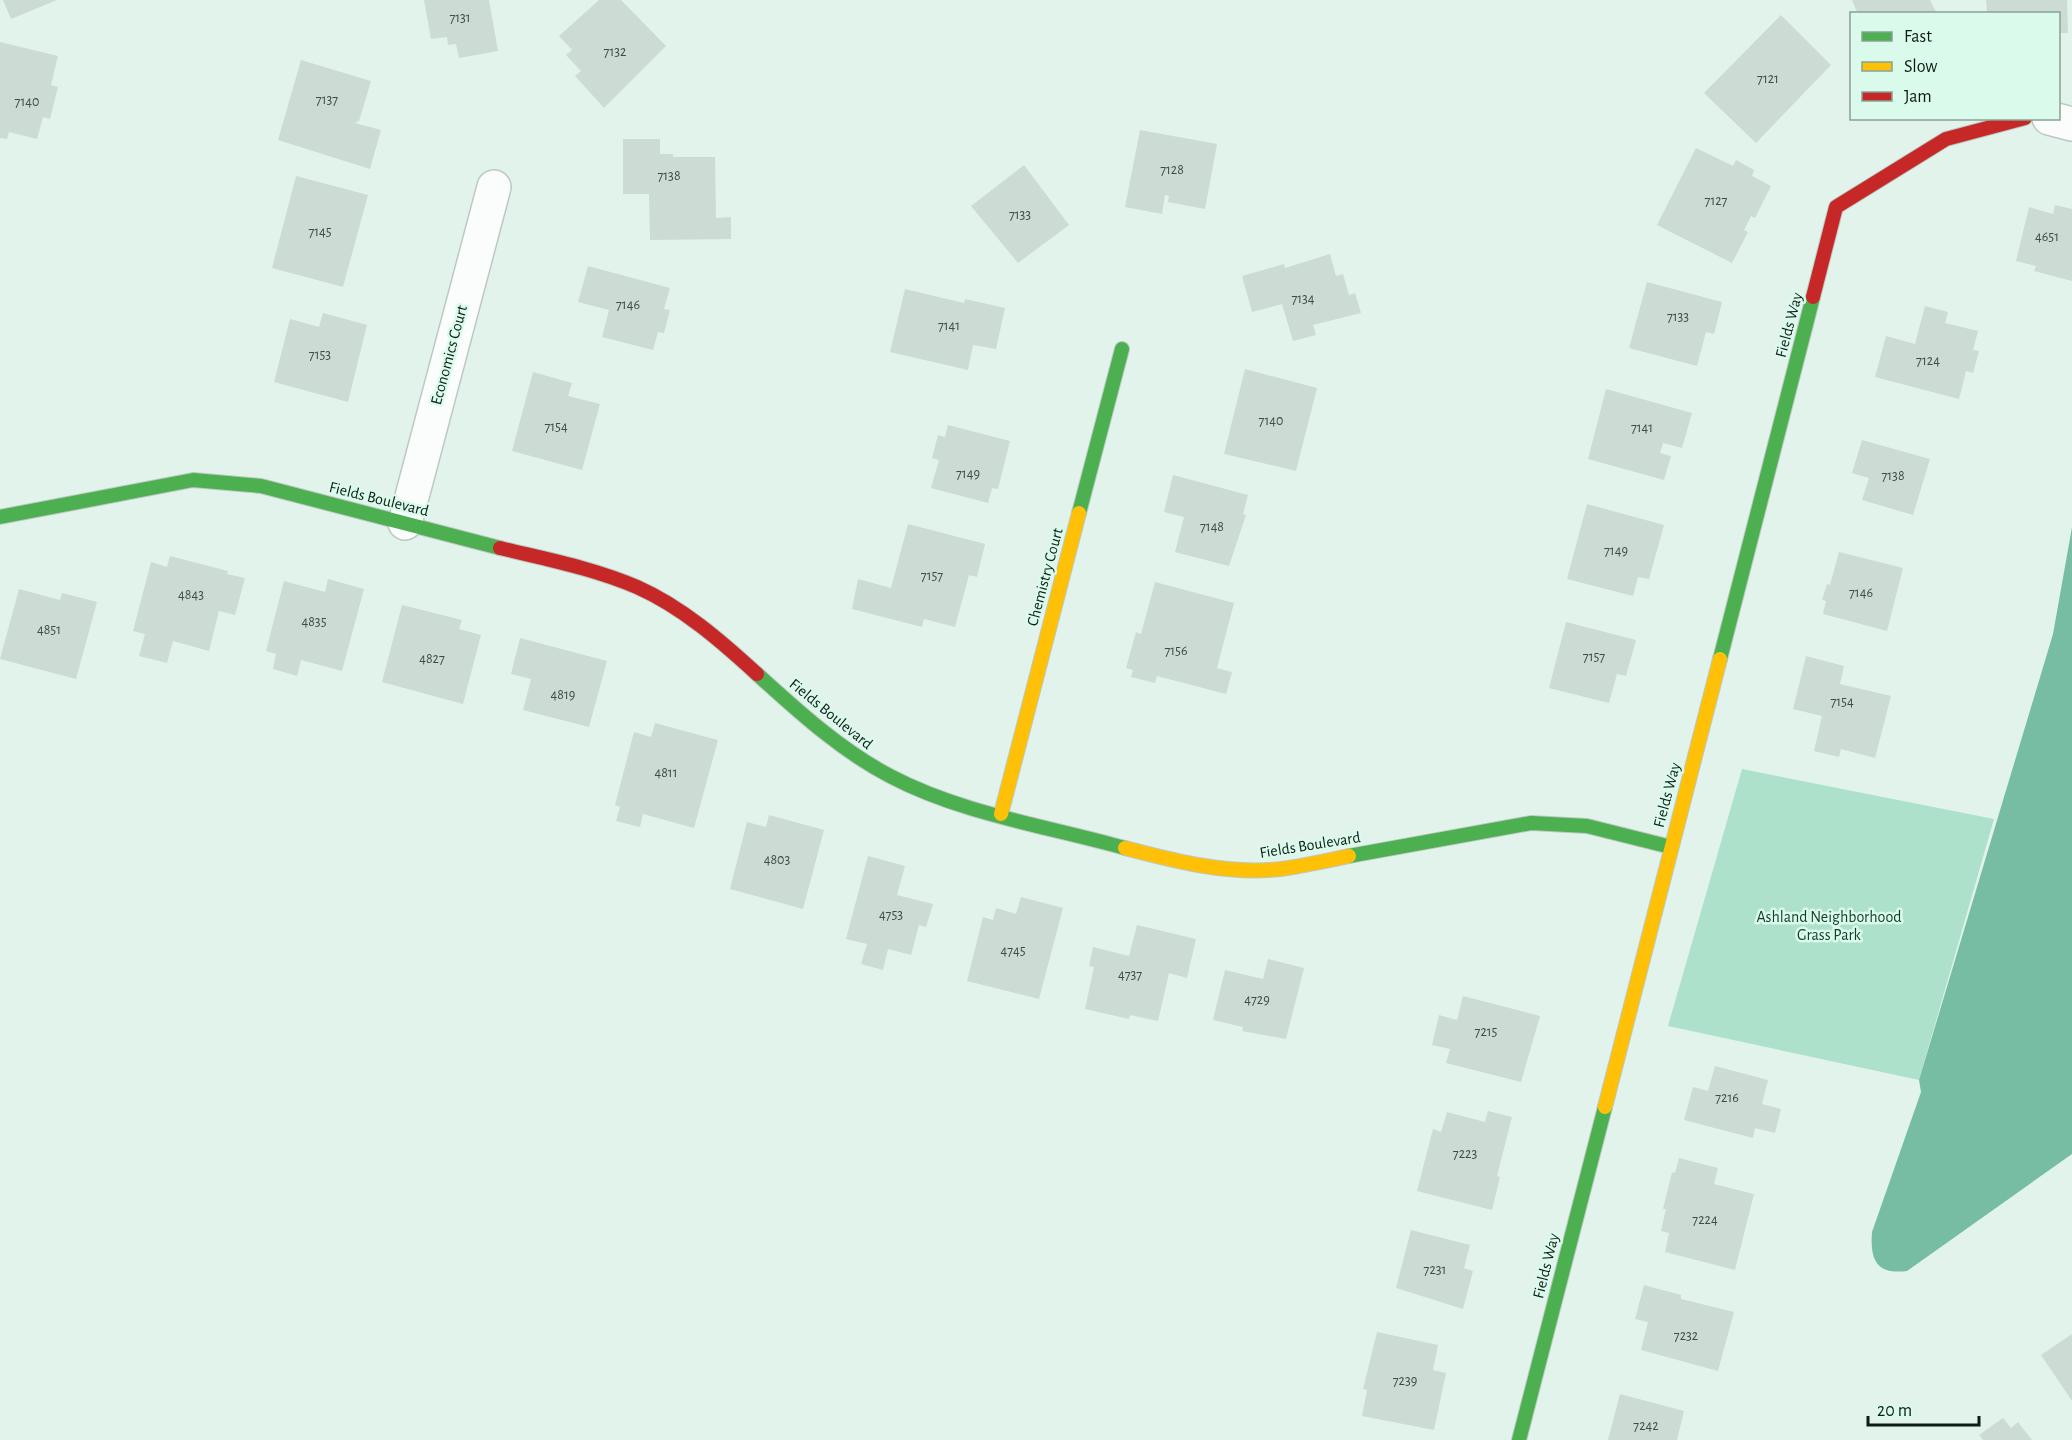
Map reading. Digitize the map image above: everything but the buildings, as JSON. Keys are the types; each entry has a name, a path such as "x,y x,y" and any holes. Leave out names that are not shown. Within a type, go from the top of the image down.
{"street":[{"name":"Fields Way","path":"1519,1440 1836,207 1879,183 1946,139 2017,120"},
{"path":"2057,120 2072,124"},
{"name":"Economics Court","path":"405,523 494,187"},
{"name":"Chemistry Court","path":"1000,814 1122,349"},
{"name":"Fields Boulevard","path":"0,517 161,484 205,480 261,486 606,575 660,597 694,619 830,737 866,763 926,793 1196,864 1240,870 1280,869 1531,823 1587,826 1671,847"}],"green space":[{"name":"Ashland Neighborhood Grass Park","path":"1742,769 1994,819 1919,1080 1668,1026"}],"shaded area":[{"path":"2072,527 2072,1154 1907,1271 1888,1270 1882,1268 1874,1257 1872,1232 1921,1092 1919,1080 2053,634"}],"traffic: fast":[{"path":"1720,659 1813,297"},
{"path":"1079,513 1122,349"},
{"path":"0,517 193,480 261,486 500,548"},
{"path":"757,674 837,742 890,776 975,810 1125,848"},
{"path":"1349,856 1531,823 1587,826 1671,847"},
{"path":"1519,1440 1605,1107"}],"traffic: slow":[{"path":"1001,814 1079,513"},
{"path":"1605,1107 1720,659"},
{"path":"1125,848 1202,866 1241,870 1281,869 1349,856"}],"traffic: jam":[{"path":"1813,297 1836,207 1946,139 2017,120"},
{"path":"500,548 603,574 654,595 700,626 757,674"}]}
